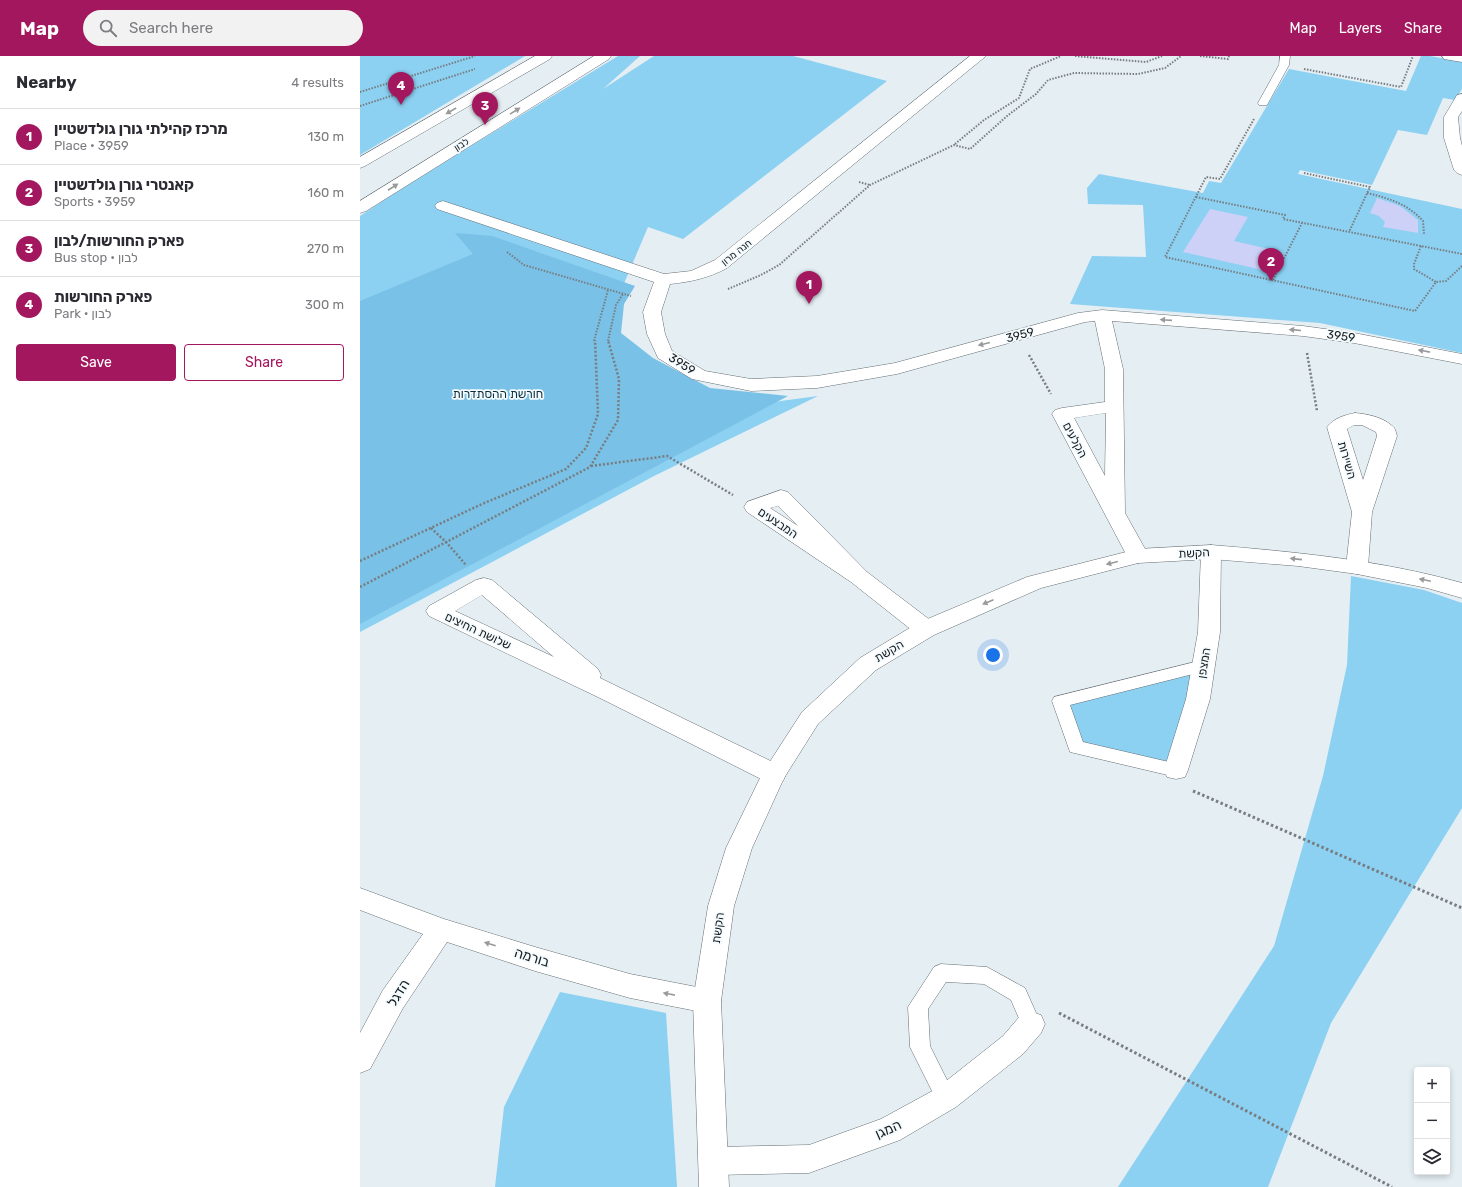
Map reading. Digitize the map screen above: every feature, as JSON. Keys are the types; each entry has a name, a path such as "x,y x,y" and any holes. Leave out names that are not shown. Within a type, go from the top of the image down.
{"street":[{"path":"360,163 545,56"},
{"name":"לבון","path":"360,208 604,56"},
{"name":"חנה מרון","path":"443,206 663,278 683,278 706,273 721,264 979,56"},
{"path":"1449,56 1462,58"},
{"path":"1462,98 1451,117 1452,138 1462,170"},
{"name":"3959","path":"663,278 652,312 656,334 664,354 699,375 751,385 817,382 897,368 1019,336 1084,317 1102,316 1303,331 1354,338 1462,359"},
{"name":"הקלעים","path":"1102,316 1114,369 1115,513"},
{"name":"הקלעים","path":"1115,406 1062,414 1138,556"},
{"name":"השיירות","path":"1357,567 1362,512 1387,436 1385,429 1376,423 1360,418 1345,421 1337,427 1362,512"},
{"name":"המבצעים","path":"754,507 859,577 926,629"},
{"name":"הקשת","path":"714,1174 707,1001 722,906 739,848 774,774 810,718 868,664 926,629 1035,582 1138,556 1211,552 1298,559 1357,567 1428,581 1462,591"},
{"name":"המצפן","path":"1176,770 1198,699 1204,666 1209,632 1211,552"},
{"name":"שלושת החיצים","path":"612,694 484,585 437,611 612,694 774,774"},
{"name":"בורמה","path":"360,899 535,959 623,984 707,1001"},
{"name":"הדגל","path":"360,1060 393,999 441,928"},
{"name":"המגן","path":"714,1174 809,1159 890,1130 946,1098 1013,1045 1031,1024"}],"lane":[{"path":"1263,103 1284,61"},
{"path":"1176,770 1076,748 1060,701 1204,666"},
{"path":"946,1098 920,1046 918,1007 941,973 988,976 1018,994 1031,1024"}],"path":[{"path":"458,62 470,56"},
{"path":"360,92 395,80 412,77 475,56"},
{"path":"870,185 954,145 984,120 1019,98 1030,69 1061,56"},
{"path":"1075,56 1146,62 1162,56"},
{"path":"954,145 970,149 1007,116 1036,94 1048,80 1074,73 1138,74 1165,68 1181,56"},
{"path":"1200,56 1228,58 1229,56"},
{"path":"1284,61 1401,87 1413,56"},
{"path":"360,106 479,68"},
{"path":"1263,103 1220,179 1206,177 1165,257 1415,311 1436,282"},
{"path":"1304,173 1370,187 1349,232"},
{"path":"1367,193 1392,200 1413,210 1423,221 1424,234"},
{"path":"1196,197 1285,215 1283,219 1462,254"},
{"path":"1273,280 1302,223"},
{"path":"1421,246 1414,264 1414,269 1436,282 1446,281 1462,266"},
{"path":"360,562 482,504 566,469 586,448 598,414 594,342 608,290"},
{"path":"590,466 618,420 619,379 608,341 616,305 623,294"},
{"path":"1303,331 1317,415 1337,427"},
{"path":"1019,336 1062,414"},
{"path":"360,587 590,466 667,456 754,507"},
{"path":"431,528 446,542 484,585"},
{"path":"1176,770 1175,783 1462,908"},
{"path":"1057,1012 1392,1187"}],"green space":[{"path":"360,56 525,56 360,155"},
{"path":"618,56 640,56 603,89 654,56 793,56 887,81 683,239 648,227 620,293 605,346 750,405 818,396 654,476 360,632 360,216 405,186"},
{"path":"1421,56 1430,56 1462,62 1462,89 1455,100 1443,98 1427,135 1398,130 1372,185 1300,170 1298,174 1462,209 1462,353 1320,323 1070,304 1092,256 1146,257 1143,205 1088,204 1087,188 1099,174 1203,193 1209,181 1221,183 1289,69 1406,91"},
{"name":"חורשת ההסתדרות","path":"455,233 492,236 635,286 624,304 621,333 653,358 710,388 788,396 360,624 360,301 473,254"},
{"path":"1351,576 1424,590 1462,603 1462,808 1331,1023 1268,1187 1118,1187 1274,946 1323,776 1347,665"},
{"path":"1203,666 1176,770 1076,747 1060,701"},
{"path":"560,992 666,1013 677,1187 495,1187 504,1107"}],"shaded area":[{"path":"1377,198 1400,206 1418,220 1418,233 1383,227 1385,222 1379,216 1370,213"},
{"path":"1210,209 1248,217 1234,241 1278,251 1267,271 1183,252"}],"place":[{"name":"פארק החורשות","path":"401,105"},
{"name":"פארק החורשות/לבון","path":"485,125"},
{"name":"קאנטרי גורן גולדשטיין","path":"1271,281"},
{"name":"מרכז קהילתי גורן גולדשטיין","path":"809,304"}]}
